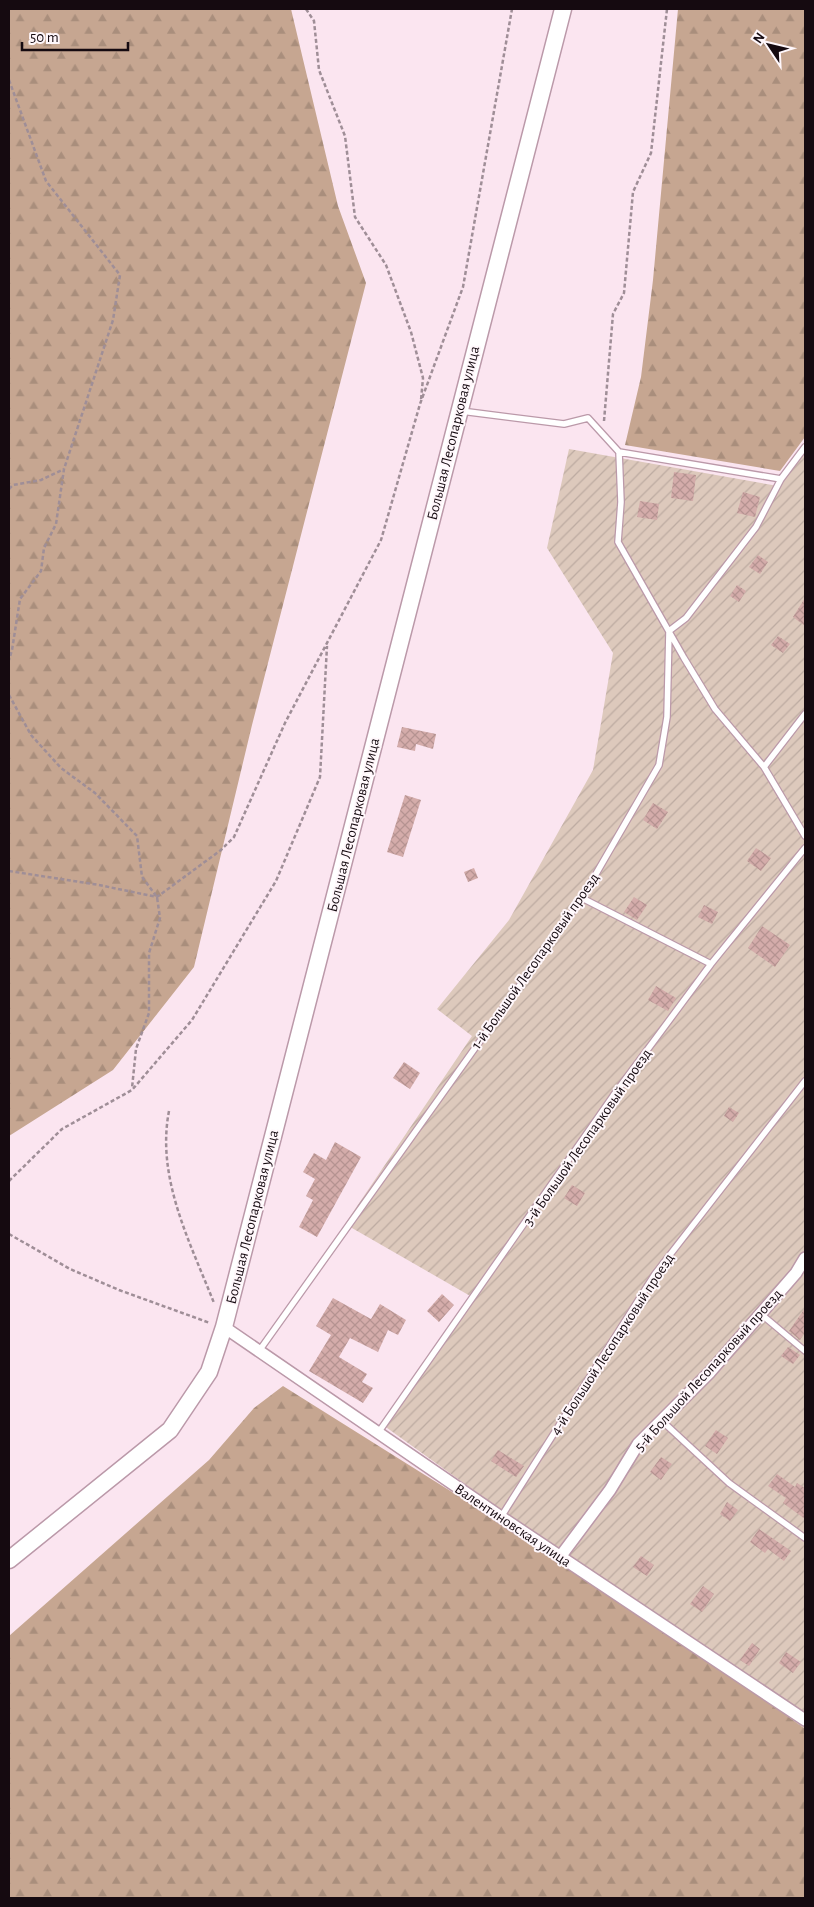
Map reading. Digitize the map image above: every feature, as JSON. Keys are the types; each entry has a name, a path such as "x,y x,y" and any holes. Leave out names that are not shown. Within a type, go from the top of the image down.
{"main road":[{"name":"Большая Лесопарковая улица","path":"9,1560 170,1430 209,1372 224,1328 458,410 563,9"}],"street":[{"name":"5-й Большой Лесопарковый проезд","path":"560,1557 610,1490 638,1444 710,1372 796,1273 805,1258"},
{"name":"Валентиновская улица","path":"224,1328 501,1518 805,1720"}],"lane":[{"path":"458,410 564,424 588,418 603,432 619,452 622,502 618,542 716,709 764,767 805,836"},
{"path":"669,631 686,618 756,527 782,479 805,447"},
{"path":"619,452 782,479"},
{"name":"1-й Большой Лесопарковый проезд","path":"258,1351 582,898 660,765 667,717 669,631"},
{"path":"764,767 805,714"},
{"name":"3-й Большой Лесопарковый проезд","path":"378,1434 613,1096 711,964 805,848"},
{"path":"582,898 711,964"},
{"name":"4-й Большой Лесопарковый проезд","path":"501,1518 654,1274 805,1081"},
{"path":"760,1314 805,1351"},
{"path":"661,1420 728,1483 805,1538"}],"path":[{"path":"306,9 314,21 319,70 345,136 355,217 386,265 411,332 423,378 420,404"},
{"path":"9,871 99,885 156,897 221,850 234,836 285,723 328,645 381,540 420,404 463,287 512,9"},
{"path":"603,432 614,314 624,293 633,192 651,153 667,9"},
{"path":"9,80 46,181 120,275 113,320 64,469 56,524 44,548 41,571 20,599 9,660"},
{"path":"9,489 13,485 41,480 64,469"},
{"path":"9,1181 62,1129 132,1090 192,1020 276,881 320,777 328,645"},
{"path":"9,695 31,735 61,768 96,793 137,836 142,877 156,897 160,918 149,954 149,1013 136,1049 132,1090"},
{"path":"169,1111 164,1133 174,1202 224,1328"},
{"path":"9,1234 70,1270 224,1328"}],"green space":[{"path":"9,9 291,9 338,206 366,283 252,725 194,967 113,1070 9,1136"},
{"path":"678,9 805,9 805,437 780,471 625,445 641,377 653,280"},
{"path":"283,1386 629,1603 805,1723 805,1898 9,1898 9,1636 209,1460 254,1408"}],"shaded area":[{"path":"569,449 778,486 805,451 805,1729 383,1425 472,1297 345,1224 472,1036 437,1009 509,920 593,770 613,653 547,548"}],"building":[{"path":"674,472 696,475 693,501 671,498"},
{"path":"743,492 760,497 755,517 737,513"},
{"path":"640,501 659,504 657,520 637,517"},
{"path":"758,555 768,562 760,574 749,567"},
{"path":"737,585 746,591 739,602 730,596"},
{"path":"805,598 805,626 793,617"},
{"path":"778,636 790,644 783,653 771,645"},
{"path":"402,727 436,734 433,749 416,744 415,751 397,747"},
{"path":"405,795 421,800 403,857 387,852"},
{"path":"653,803 668,812 657,829 643,820"},
{"path":"756,848 771,858 761,871 747,861"},
{"path":"474,868 478,878 468,882 464,872"},
{"path":"634,897 647,905 637,920 624,912"},
{"path":"704,905 718,912 712,924 698,917"},
{"path":"762,926 790,945 775,967 748,948"},
{"path":"656,986 676,998 668,1011 648,1000"},
{"path":"404,1062 420,1073 410,1089 393,1078"},
{"path":"729,1107 739,1113 733,1122 724,1116"},
{"path":"335,1142 361,1157 317,1237 299,1227 313,1200 306,1196 315,1179 303,1172 314,1153 326,1160"},
{"path":"572,1185 585,1193 577,1206 564,1198"},
{"path":"442,1294 454,1305 439,1322 427,1311"},
{"path":"333,1298 371,1319 380,1304 406,1320 398,1335 388,1330 378,1352 350,1338 339,1357 367,1374 362,1382 373,1388 363,1403 309,1371 331,1335 316,1326"},
{"path":"805,1308 805,1332 800,1340 789,1331"},
{"path":"788,1347 800,1355 793,1364 781,1356"},
{"path":"716,1430 728,1438 717,1454 705,1446"},
{"path":"498,1450 524,1466 516,1477 491,1461"},
{"path":"661,1457 672,1464 661,1480 650,1472"},
{"path":"777,1474 795,1487 797,1483 805,1488 805,1519 783,1503 786,1498 768,1486"},
{"path":"727,1502 738,1510 730,1521 720,1514"},
{"path":"759,1529 791,1551 784,1561 768,1549 765,1553 750,1542"},
{"path":"641,1556 654,1565 647,1576 633,1567"},
{"path":"703,1586 714,1594 702,1612 690,1604"},
{"path":"752,1643 760,1649 749,1666 740,1660"},
{"path":"786,1652 801,1662 793,1673 779,1663"}]}
